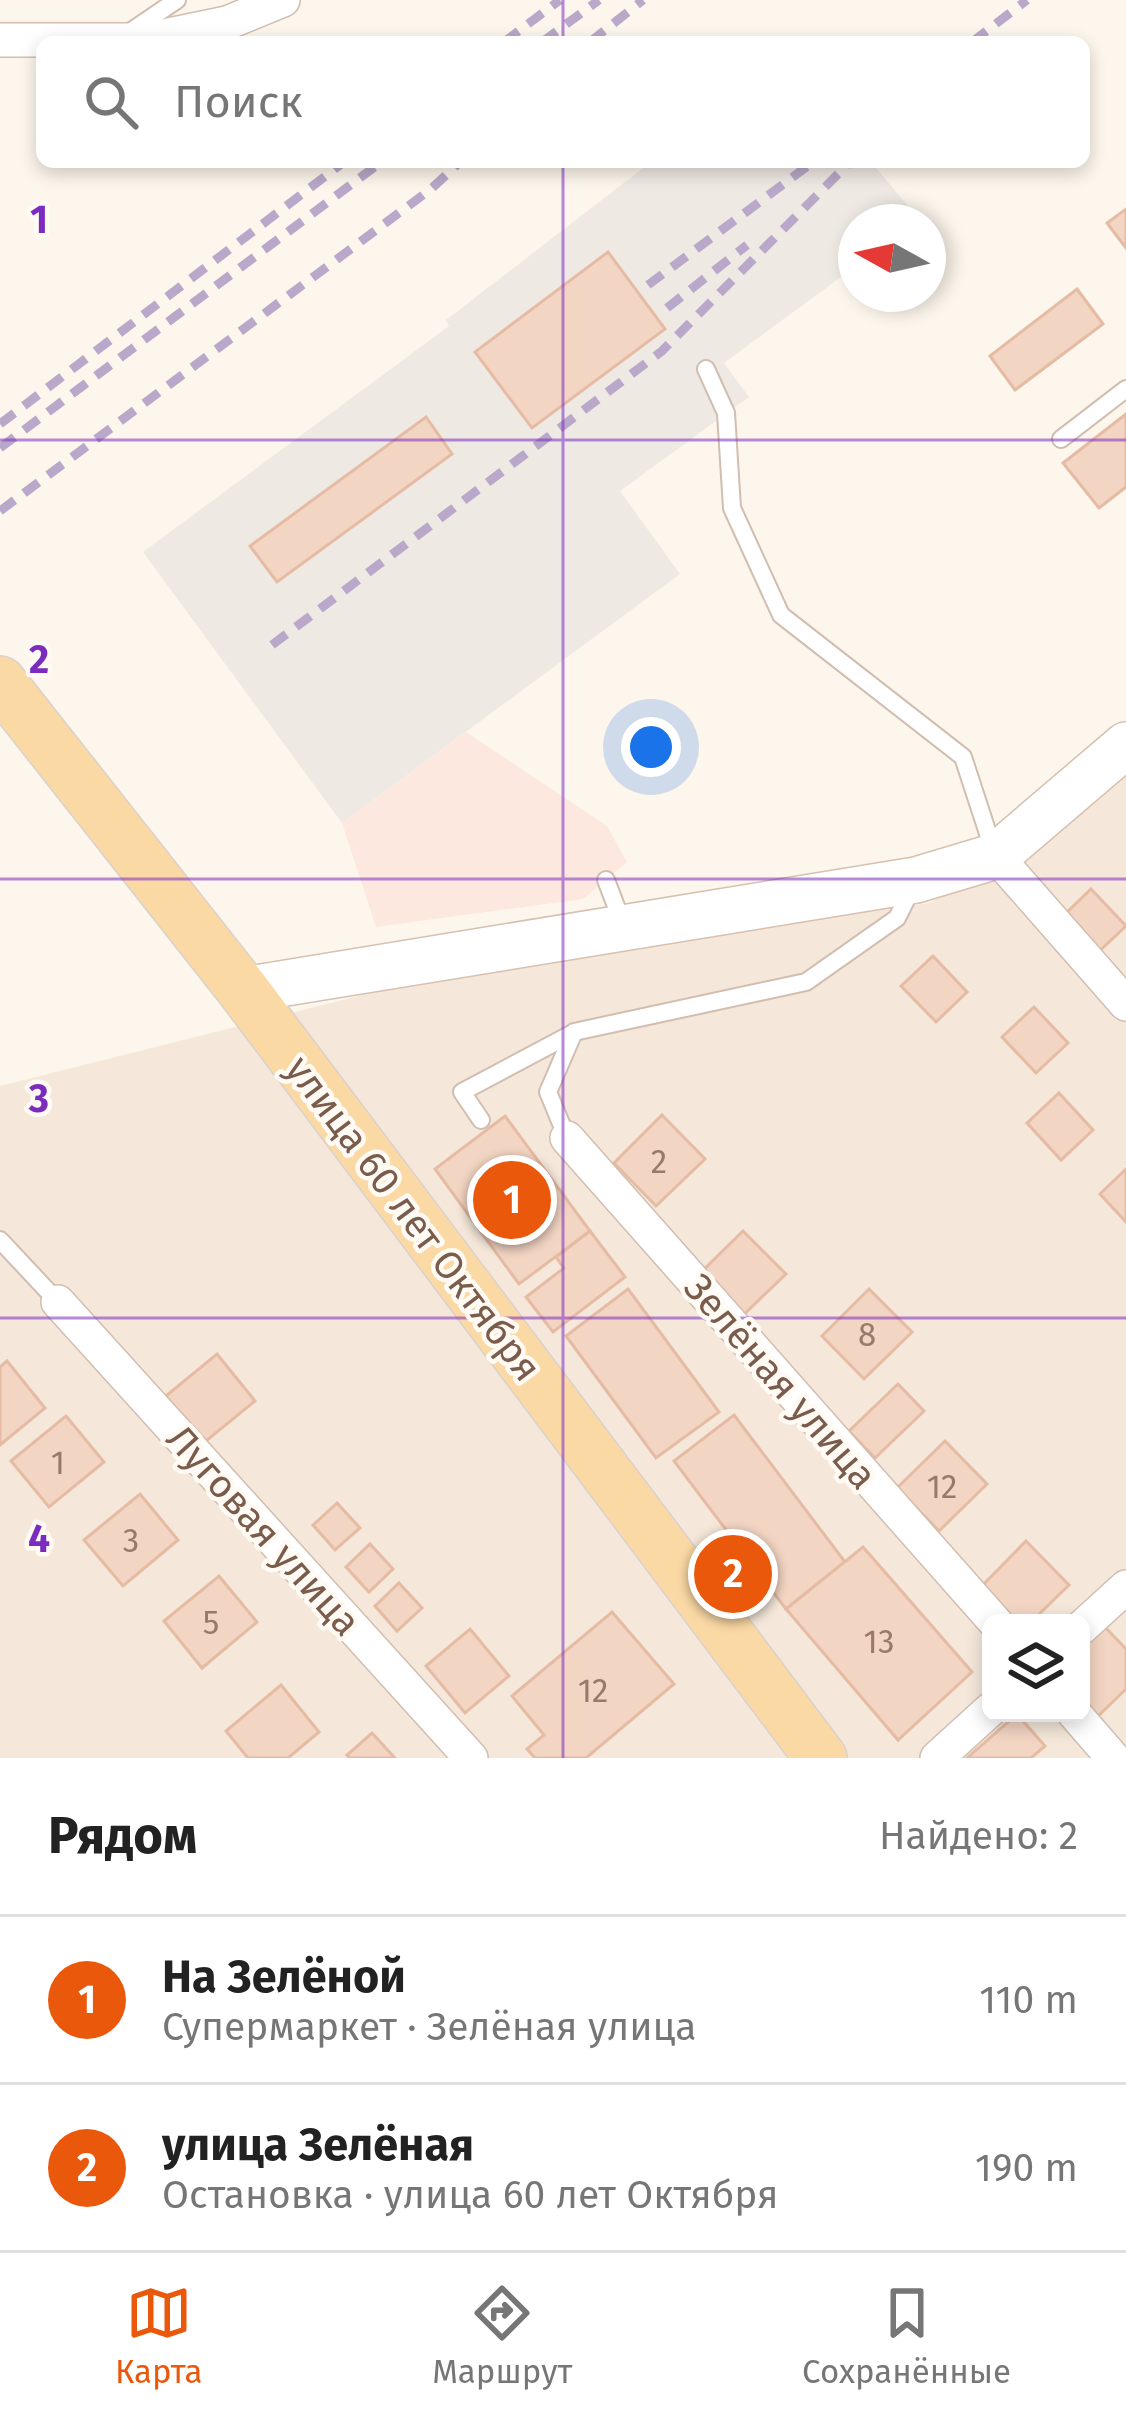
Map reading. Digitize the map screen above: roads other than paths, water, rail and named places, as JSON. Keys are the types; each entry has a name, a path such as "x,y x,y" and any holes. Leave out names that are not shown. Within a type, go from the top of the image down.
{"main road":[{"name":"улица 60 лет Октября","path":"0,682 243,991 821,1758"}],"street":[{"path":"163,36 227,22 283,0"},
{"path":"0,40 36,40"},
{"path":"243,991 916,880 996,856 1126,745"},
{"path":"996,856 1126,1004"},
{"name":"Зелёная улица","path":"567,1138 988,1614"},
{"name":"Луговая улица","path":"58,1302 471,1758"},
{"path":"1090,1620 1126,1587"},
{"path":"937,1758 982,1717"},
{"path":"1082,1722 1113,1758"}],"lane":[{"path":"124,36 177,0"},
{"path":"706,369 727,413 732,508 781,616 963,757 996,856"},
{"path":"1061,439 1126,389"},
{"path":"605,880 624,928"},
{"path":"481,1120 462,1092 574,1032 806,982 897,918 916,880"},
{"path":"567,1138 548,1092 574,1032"},
{"path":"0,1240 58,1302"}],"railway":[{"path":"512,36 560,0"},
{"path":"550,36 599,0"},
{"path":"598,36 643,0"},
{"path":"980,36 1027,0"},
{"path":"0,424 336,168"},
{"path":"0,448 373,168"},
{"path":"0,511 454,168"},
{"path":"648,285 805,168"},
{"path":"272,645 662,351 844,168"},
{"path":"667,308 747,245"}],"place":[{"name":"На Зелёной","path":"512,1200"},
{"name":"улица Зелёная","path":"733,1574"}]}
